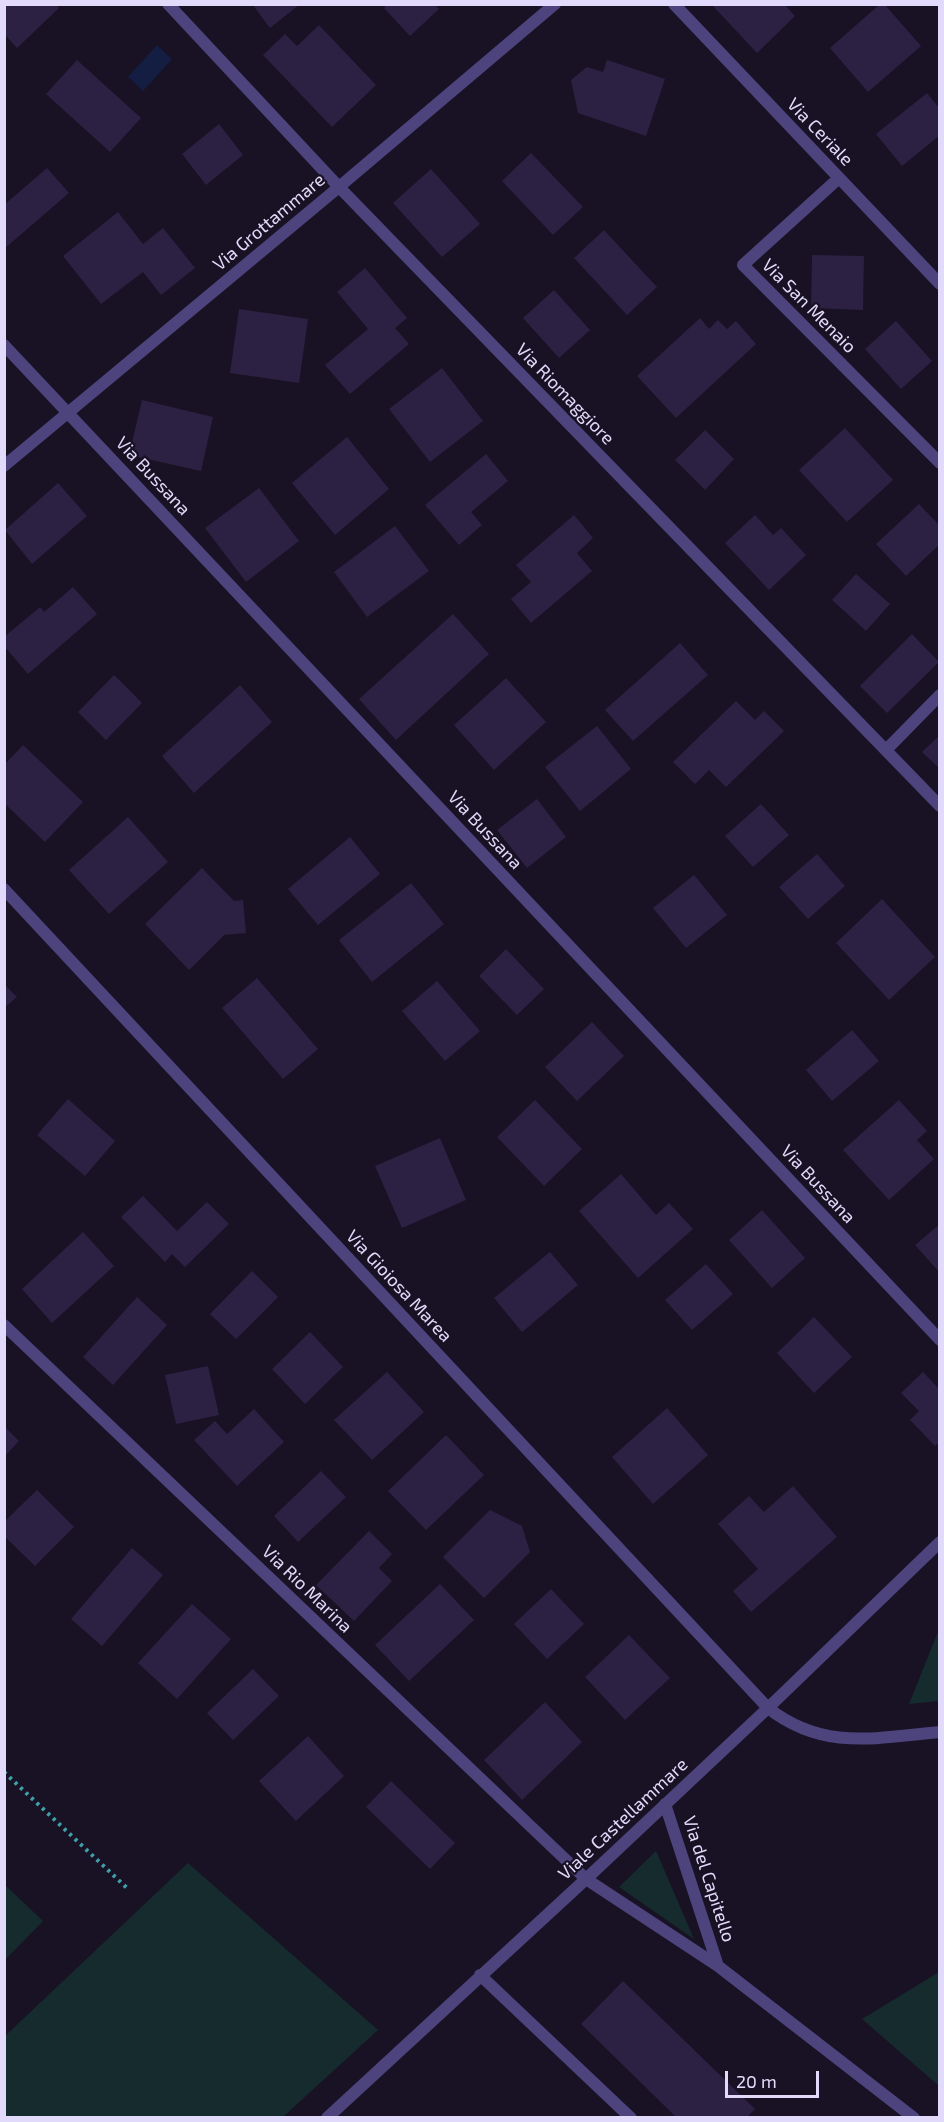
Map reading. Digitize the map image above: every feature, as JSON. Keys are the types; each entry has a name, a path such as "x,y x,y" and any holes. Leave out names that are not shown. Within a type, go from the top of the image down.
{"street":[{"name":"Via Riomaggiore","path":"168,4 339,187 939,806"},
{"name":"Via Grottammare","path":"4,466 555,4"},
{"name":"Via Ceriale","path":"674,4 939,284"},
{"name":"Via San Menaio","path":"838,178 743,265 939,464"},
{"name":"Via Bussana","path":"4,345 939,1340"},
{"path":"886,750 939,695"},
{"name":"Via Gioiosa Marea","path":"4,889 768,1708 796,1726 833,1738 859,1739 939,1732"},
{"name":"Via Rio Marina","path":"4,1325 586,1880"},
{"name":"Viale Castellammare","path":"327,2118 586,1880 939,1542"},
{"name":"Via del Capitello","path":"665,1804 718,1966"},
{"name":"Via del Capitello","path":"586,1880 718,1966 914,2118"},
{"path":"480,1975 631,2118"}],"path":[{"path":"4,1772 128,1889"}],"green space":[{"path":"939,1629 939,1701 909,1704"},
{"path":"656,1851 694,1939 619,1887"},
{"path":"188,1863 378,2030 283,2117 5,2117 5,2036"},
{"path":"4,1884 43,1921 5,1960 4,1960"},
{"path":"939,1972 939,2086 862,2019"}],"water":[{"path":"157,45 172,59 143,91 128,77"}],"building":[{"path":"4,4 56,4 59,8 17,48 4,34"},
{"path":"252,4 300,4 270,28"},
{"path":"388,4 434,4 439,9 410,36 384,8"},
{"path":"715,4 784,4 795,16 757,53 713,6"},
{"path":"879,5 885,5 921,46 868,92 830,48"},
{"path":"319,25 376,85 332,127 263,55 285,34 297,46"},
{"path":"77,60 141,118 110,152 46,94"},
{"path":"607,60 665,79 646,136 578,113 571,80 587,67 603,72"},
{"path":"927,93 940,109 940,135 902,166 876,134"},
{"path":"219,124 243,155 206,185 182,154"},
{"path":"531,153 583,207 553,235 502,181"},
{"path":"47,168 69,193 4,249 4,205"},
{"path":"431,169 480,224 442,257 393,203"},
{"path":"118,212 143,244 163,228 195,268 161,295 143,272 101,304 63,256"},
{"path":"604,230 657,287 627,315 574,258"},
{"path":"812,255 864,256 863,310 811,308"},
{"path":"365,268 407,318 395,328 409,344 350,394 325,365 368,329 337,292"},
{"path":"554,290 590,330 559,358 523,318"},
{"path":"239,309 308,319 299,383 230,373"},
{"path":"700,318 709,329 718,320 727,329 736,321 756,344 676,418 637,376"},
{"path":"896,321 932,361 901,389 865,349"},
{"path":"442,368 483,421 430,462 389,409"},
{"path":"142,400 213,417 201,471 129,455"},
{"path":"845,428 893,480 847,522 799,470"},
{"path":"705,430 734,459 705,490 675,460"},
{"path":"347,437 389,489 335,535 292,483"},
{"path":"486,454 508,481 471,512 482,525 459,545 425,505"},
{"path":"58,483 87,516 32,564 5,530"},
{"path":"259,488 299,541 246,582 205,528"},
{"path":"919,504 940,526 940,544 906,576 876,544"},
{"path":"574,515 593,538 577,553 592,571 531,623 511,599 531,582 516,565"},
{"path":"755,515 773,535 781,528 806,555 769,590 725,543"},
{"path":"395,526 429,571 367,617 334,572"},
{"path":"856,574 890,604 866,631 832,600"},
{"path":"73,587 97,614 28,674 4,646 4,637 40,607 44,612"},
{"path":"453,614 489,654 396,740 359,699"},
{"path":"912,634 939,662 887,713 860,686"},
{"path":"680,643 708,675 633,741 605,710"},
{"path":"114,675 142,703 106,740 78,712"},
{"path":"506,678 546,722 494,770 454,725"},
{"path":"240,685 272,722 194,793 162,756"},
{"path":"736,701 755,720 764,711 784,731 726,787 709,770 695,784 673,762"},
{"path":"597,726 631,769 580,811 545,767"},
{"path":"940,735 940,769 922,752"},
{"path":"23,745 83,802 45,842 4,803 4,765"},
{"path":"537,799 566,837 527,868 497,830"},
{"path":"761,804 789,835 753,867 725,836"},
{"path":"128,817 168,862 109,914 69,870"},
{"path":"350,837 380,874 318,925 288,889"},
{"path":"817,854 845,886 808,919 779,887"},
{"path":"202,868 234,901 243,900 246,933 224,935 189,970 145,924"},
{"path":"694,875 727,915 686,948 653,908"},
{"path":"411,883 444,924 372,982 339,940"},
{"path":"882,899 935,957 889,1000 836,943"},
{"path":"506,949 544,989 517,1015 479,976"},
{"path":"257,978 318,1049 283,1079 222,1008"},
{"path":"437,981 480,1031 445,1061 402,1011"},
{"path":"4,984 17,997 4,1008"},
{"path":"592,1022 624,1056 577,1101 545,1067"},
{"path":"852,1030 879,1061 832,1101 806,1070"},
{"path":"68,1099 115,1141 85,1176 37,1135"},
{"path":"535,1100 582,1149 544,1186 497,1137"},
{"path":"899,1100 927,1131 917,1140 934,1159 889,1200 843,1150"},
{"path":"440,1138 466,1200 402,1228 375,1166"},
{"path":"621,1174 656,1215 669,1203 693,1229 638,1278 579,1211"},
{"path":"143,1196 177,1231 207,1202 229,1224 185,1267 172,1254 165,1262 121,1217"},
{"path":"762,1210 805,1258 772,1288 729,1240"},
{"path":"940,1224 940,1273 915,1245"},
{"path":"83,1232 114,1266 52,1323 22,1289"},
{"path":"550,1252 578,1285 522,1332 494,1298"},
{"path":"706,1264 733,1294 692,1330 665,1300"},
{"path":"252,1271 278,1297 236,1339 210,1314"},
{"path":"137,1297 167,1325 113,1385 83,1357"},
{"path":"814,1317 852,1357 814,1393 777,1353"},
{"path":"310,1332 343,1367 305,1404 272,1369"},
{"path":"208,1366 219,1415 176,1424 165,1375"},
{"path":"387,1372 424,1412 372,1460 334,1420"},
{"path":"923,1372 940,1390 940,1442 935,1446 910,1420 919,1411 901,1393"},
{"path":"667,1408 708,1455 653,1504 612,1457"},
{"path":"254,1409 284,1442 237,1486 194,1440 215,1421 227,1434"},
{"path":"4,1426 19,1441 4,1457"},
{"path":"446,1435 484,1475 426,1530 388,1491"},
{"path":"321,1471 346,1497 298,1542 274,1516"},
{"path":"793,1486 837,1537 751,1612 733,1591 758,1569 718,1524 749,1496 764,1512"},
{"path":"37,1490 74,1527 35,1566 4,1536 4,1522"},
{"path":"490,1510 522,1526 530,1552 484,1598 443,1557"},
{"path":"369,1531 392,1554 379,1568 392,1581 354,1621 316,1585"},
{"path":"132,1548 163,1575 102,1646 71,1619"},
{"path":"440,1584 474,1620 409,1681 375,1645"},
{"path":"551,1589 584,1624 547,1659 514,1624"},
{"path":"192,1604 231,1639 177,1699 138,1663"},
{"path":"629,1635 670,1678 625,1720 585,1677"},
{"path":"253,1669 279,1696 233,1740 207,1713"},
{"path":"545,1702 582,1742 522,1800 484,1760"},
{"path":"308,1736 344,1776 296,1821 259,1781"},
{"path":"391,1781 455,1843 430,1869 366,1807"},
{"path":"623,1981 755,2109 746,2118 677,2118 581,2024"}]}
